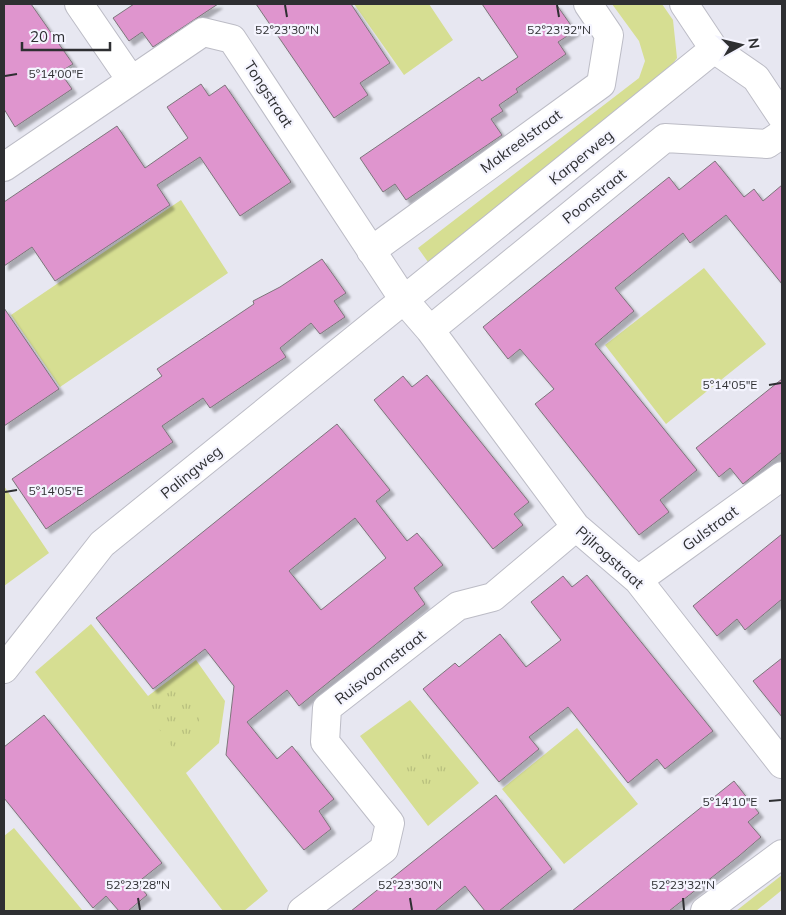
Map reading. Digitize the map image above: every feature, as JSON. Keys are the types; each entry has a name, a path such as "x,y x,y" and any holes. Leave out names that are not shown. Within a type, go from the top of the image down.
{"street":[{"path":"79,4 131,80"},
{"name":"Makreelstraat","path":"371,251 601,84 609,35 588,4"},
{"path":"684,4 714,49 756,78 782,117"},
{"name":"Tongstraat","path":"4,167 203,32 232,38 404,300"},
{"name":"Karperweg","path":"404,300 714,49"},
{"name":"Poonstraat","path":"430,330 666,138 767,144 782,134"},
{"name":"Pijlrogstraat","path":"404,300 430,330 576,527 638,580 782,764"},
{"name":"Palingweg","path":"4,669 102,544 404,300"},
{"name":"Gulstraat","path":"638,580 782,476"},
{"name":"Ruisvoornstraat","path":"302,911 384,849 390,823 325,742 327,708 458,606 493,597 576,527"},
{"path":"705,911 782,854"}],"green space":[{"path":"354,4 429,4 453,40 404,75"},
{"path":"612,4 662,4 673,20 677,58 666,74 428,262 418,248 639,78 645,61 639,41"},
{"path":"181,200 228,273 60,387 11,315"},
{"path":"704,268 766,344 666,424 605,345"},
{"path":"4,486 49,553 4,586"},
{"path":"91,624 148,696 196,660 225,701 219,743 186,773 268,891 244,911 223,911 35,672"},
{"path":"180,684 200,707 198,734 175,751 145,710"},
{"path":"410,700 479,783 428,826 360,736"},
{"path":"577,728 638,804 564,864 502,789"},
{"path":"432,741 452,769 422,791 402,765"},
{"path":"14,828 83,911 4,911 4,836"},
{"path":"782,875 782,890 756,911 736,911"}],"building":[{"path":"4,4 31,4 73,64 60,72 72,89 15,127 4,109"},
{"path":"134,4 218,4 153,47 142,32 129,41 113,18"},
{"path":"256,4 351,4 390,63 360,83 368,95 334,118"},
{"path":"482,4 556,4 575,31 558,42 566,54 516,89 518,92 499,105 503,111 491,119 502,135 406,200 395,184 383,192 360,158 479,77 482,81 518,57"},
{"path":"201,84 209,96 225,85 291,182 240,216 200,157 157,185 170,205 55,281 32,247 4,266 4,202 117,126 145,168 188,138 167,107"},
{"path":"715,161 744,197 754,189 763,201 782,185 782,284 726,215 690,243 683,233 615,288 634,311 595,344 697,470 660,500 669,512 639,535 535,404 554,389 520,349 508,359 483,327 669,177 679,190"},
{"path":"322,259 346,293 334,301 345,317 320,334 311,323 280,348 286,357 210,408 203,398 162,426 173,442 46,529 12,479 162,376 157,369 254,304 253,301 280,287"},
{"path":"4,308 59,389 4,426"},
{"path":"427,375 529,502 514,514 523,525 493,549 374,400 403,376 412,387"},
{"path":"782,379 782,452 743,484 730,468 719,477 696,448"},
{"path":"337,424 390,490 376,501 407,541 417,533 443,565 414,588 425,604 299,706 287,690 247,722 277,759 292,746 334,799 319,811 331,829 304,850 226,755 234,686 205,649 153,689 96,618","holes":["355,518 386,558 321,610 289,571"]},
{"path":"782,534 782,599 745,630 737,619 717,636 693,606"},
{"path":"587,575 713,731 665,769 657,759 628,783 568,707 529,737 539,749 499,782 423,689 455,663 459,667 500,634 526,667 561,640 531,602 563,576 572,587"},
{"path":"782,658 782,717 753,681"},
{"path":"44,715 162,863 137,883 147,895 128,911 119,911 106,896 93,908 4,798 4,747"},
{"path":"734,781 759,813 748,822 761,837 739,856 669,911 572,911"},
{"path":"496,795 552,869 499,911 485,911 465,886 435,911 351,911"}]}
